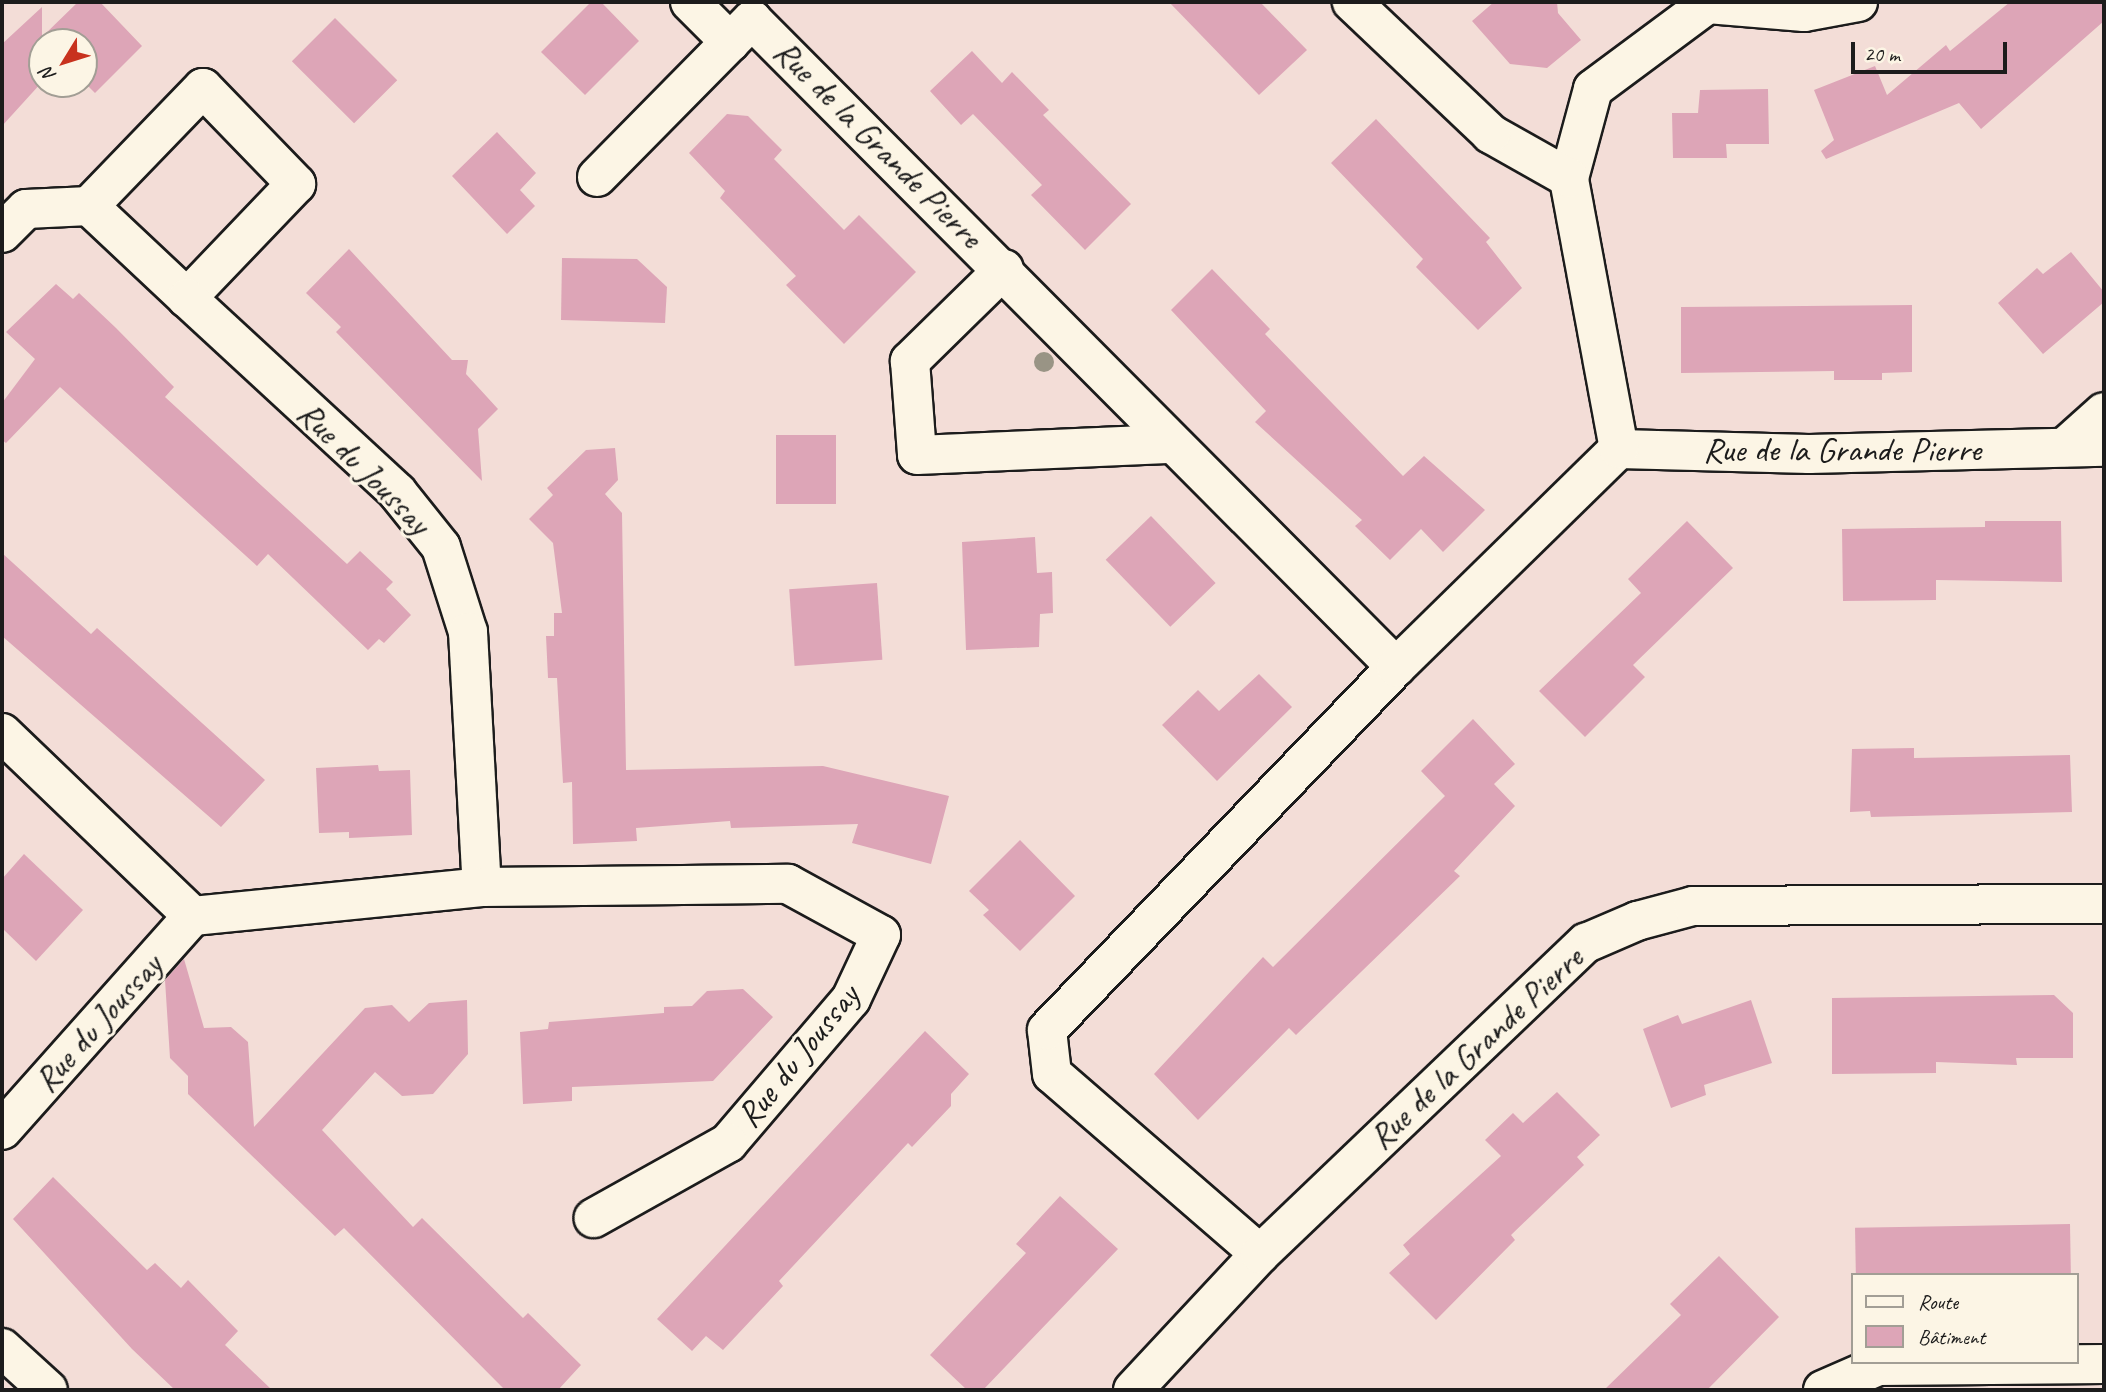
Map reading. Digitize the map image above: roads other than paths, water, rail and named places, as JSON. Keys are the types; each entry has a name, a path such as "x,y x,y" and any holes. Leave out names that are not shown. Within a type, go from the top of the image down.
{"street":[{"name":"Rue de la Grande Pierre","path":"690,2 745,21 1004,269 1173,444 1396,667"},
{"path":"1352,2 1491,134 1569,178"},
{"path":"1259,1254 1052,1074 1047,1030 1396,667 1619,449 1569,178 1593,89 1709,3 1804,12 1857,2"},
{"name":"Rue de la Grande Pierre","path":"597,177 745,21"},
{"path":"2,233 26,209 89,206 203,88 296,184 187,298"},
{"name":"Rue du Joussay","path":"89,206 397,492 440,547 468,632 482,887"},
{"name":"Rue de la Grande Pierre","path":"1004,269 910,360 917,455 1173,444"},
{"path":"2065,447 2104,412"},
{"name":"Rue de la Grande Pierre","path":"1619,449 1809,454 2104,447"},
{"path":"2,733 193,916"},
{"name":"Rue du Joussay","path":"2,1130 193,916 482,887 788,884 881,935 851,999 728,1143 594,1218"},
{"name":"Rue de la Grande Pierre","path":"1133,1390 1259,1254 1545,977 1586,943 1637,921 1693,906 2104,904"},
{"path":"2,1348 48,1390"},
{"path":"1823,1390 1878,1366 2104,1364"}]}
